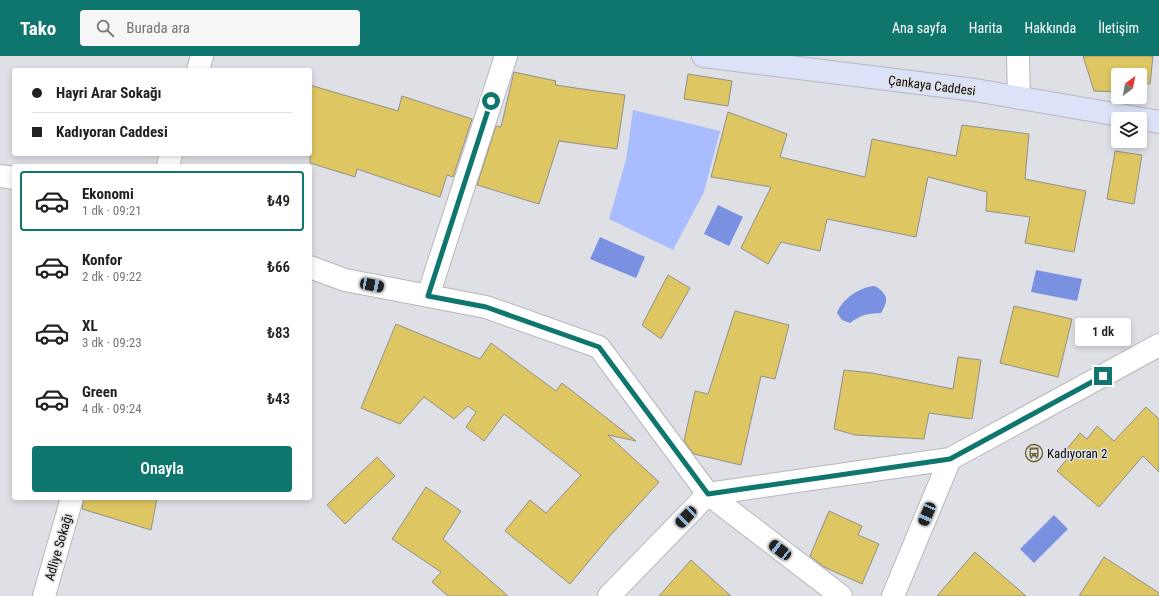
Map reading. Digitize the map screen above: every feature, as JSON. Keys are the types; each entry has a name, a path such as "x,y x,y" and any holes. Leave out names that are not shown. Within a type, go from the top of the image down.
{"street":[{"path":"199,68 202,56"},
{"path":"428,296 506,56"},
{"name":"Çankaya Caddesi","path":"703,56 975,90 1159,122"},
{"path":"1018,56 1019,98"},
{"path":"0,176 12,178"},
{"path":"312,268 345,280 486,307 599,347 708,494 841,596"},
{"path":"609,596 708,494 950,459 1159,345"},
{"path":"893,596 950,459"},
{"name":"Adliye Sokağı","path":"44,596 71,500"}],"shaded area":[{"path":"633,110 720,131 704,192 673,250 609,219 626,160"},
{"path":"718,205 743,217 729,246 704,234"},
{"path":"600,237 645,257 636,278 590,259"},
{"path":"1036,270 1082,279 1077,301 1031,292"},
{"path":"875,286 883,292 886,298 881,313 865,315 850,323 842,320 837,313 843,303 858,291"},
{"path":"1054,515 1068,529 1034,563 1020,549"}],"building":[{"path":"1083,56 1153,56 1150,84 1147,84 1147,68 1111,68 1111,92 1094,91"},
{"path":"514,72 556,81 555,85 625,95 617,149 559,141 539,204 477,185 496,126 501,127"},
{"path":"688,74 732,81 728,106 684,99"},
{"path":"312,86 398,111 402,96 472,119 453,177 447,175 440,197 357,169 355,177 310,163 310,156 312,156"},
{"path":"728,112 787,134 780,157 865,177 872,139 956,156 962,125 1029,134 1025,179 1086,191 1074,252 1025,243 1030,217 986,211 987,192 928,177 916,237 827,219 820,251 781,242 768,264 741,248 771,187 711,177"},
{"path":"1115,151 1142,155 1134,204 1107,199"},
{"path":"668,275 690,288 661,339 642,325"},
{"path":"1014,306 1072,319 1058,377 1000,363"},
{"path":"735,311 789,325 775,379 761,376 741,465 694,454 684,441 695,391 708,394"},
{"path":"396,324 480,359 491,343 556,391 562,383 636,441 608,435 659,482 609,537 570,584 505,531 530,500 546,513 581,475 504,414 484,441 466,427 476,412 468,406 454,419 424,397 400,424 361,408"},
{"path":"958,357 981,360 972,419 929,413 924,439 855,435 834,429 844,370 872,373 953,389"},
{"path":"1146,407 1159,419 1159,472 1143,456 1099,507 1057,471 1067,459 1062,455 1080,433 1087,439 1097,426 1114,441"},
{"path":"377,457 395,476 345,524 327,505"},
{"path":"426,487 461,511 443,539 508,596 448,596 432,582 441,572 392,539"},
{"path":"84,500 157,500 151,530 82,509"},
{"path":"829,511 862,526 858,535 879,544 862,584 824,567 810,556"},
{"path":"975,552 1026,596 937,596"},
{"path":"1104,557 1159,593 1159,596 1079,596"},
{"path":"691,560 731,596 659,596"}],"place":[{"name":"Kadıyoran 2","path":"1034,453"}],"route":[{"path":"491,101 428,296 486,307 599,347 708,494 950,459 1103,376"}]}
